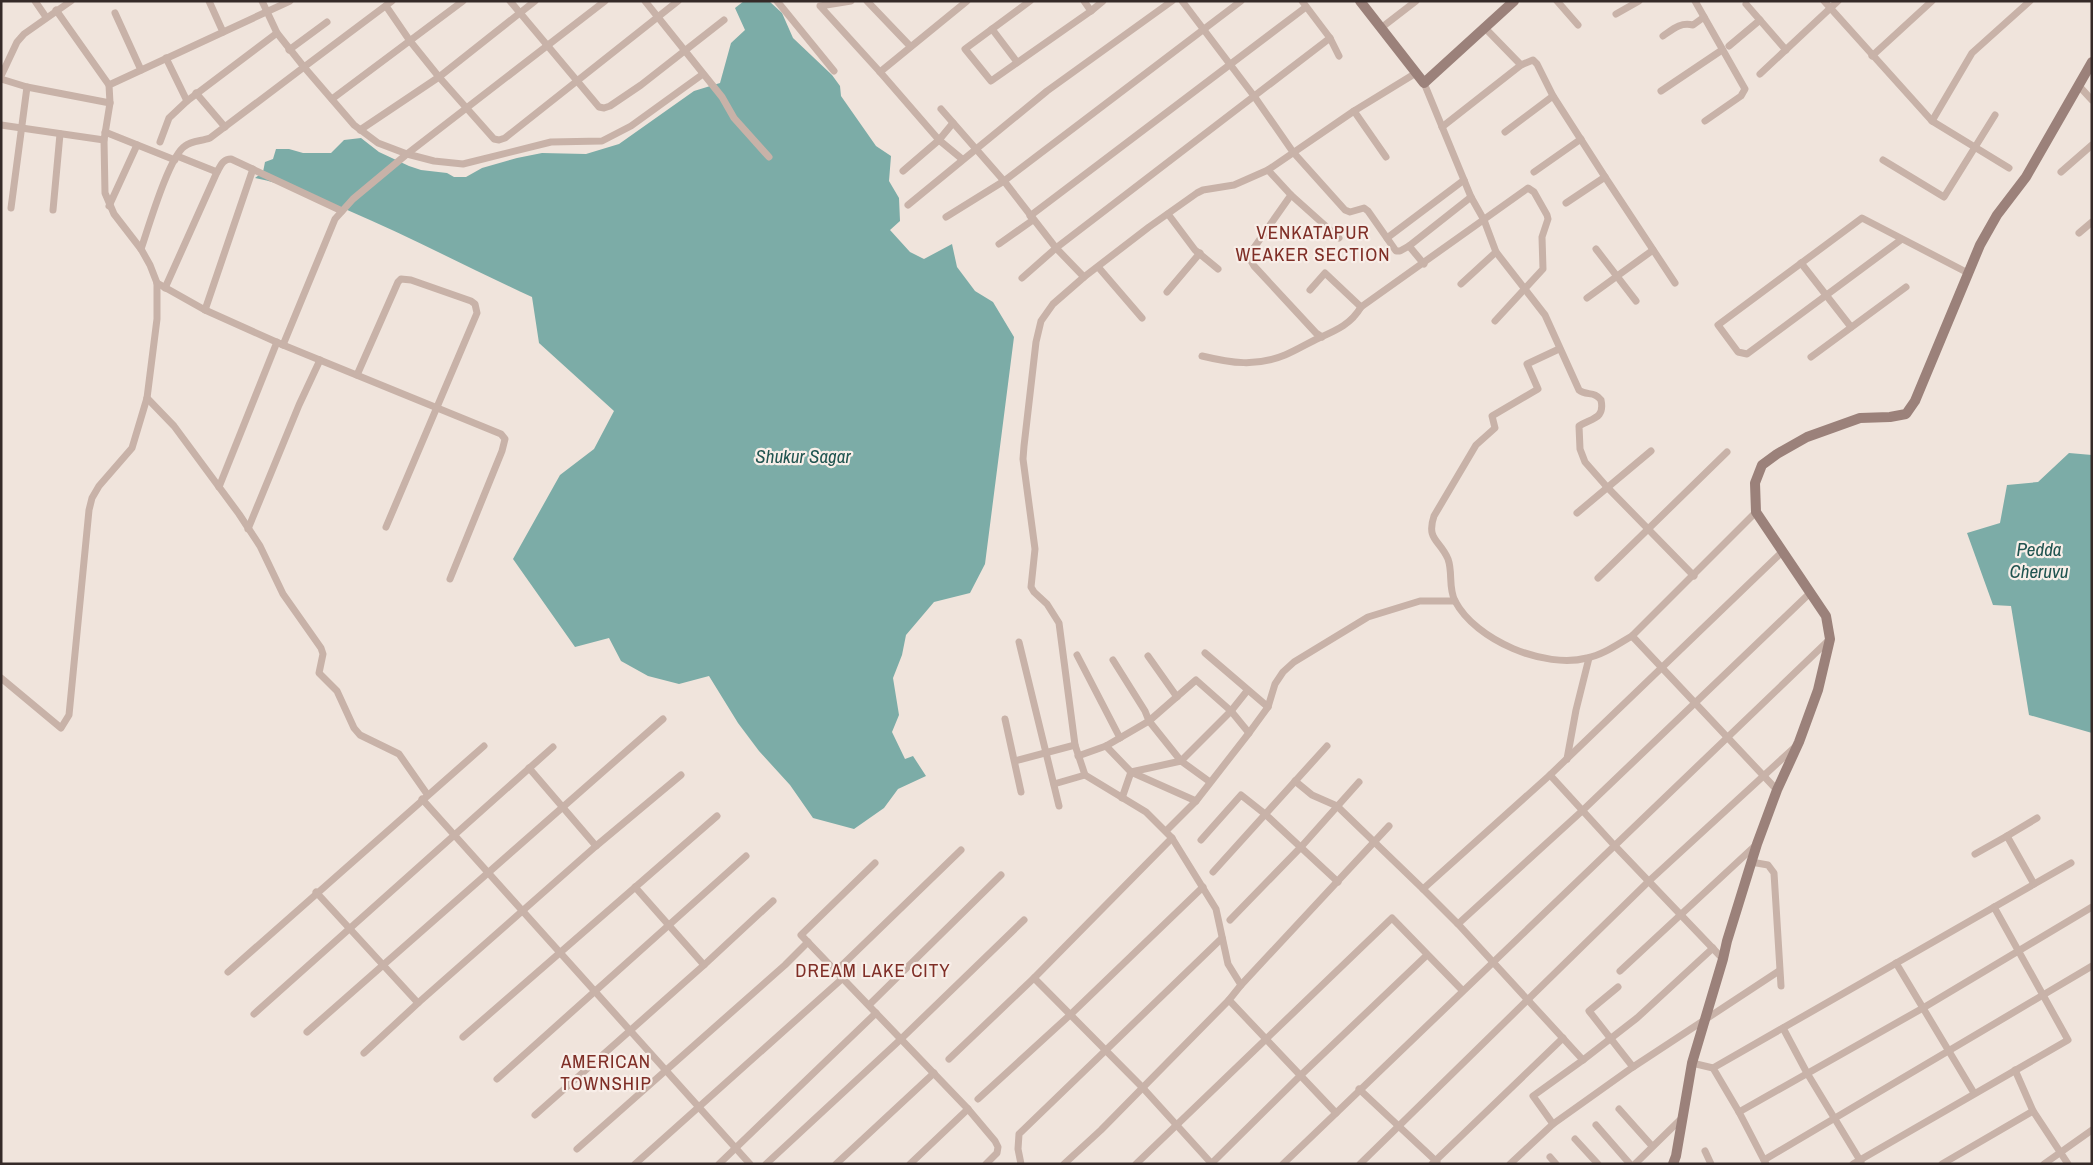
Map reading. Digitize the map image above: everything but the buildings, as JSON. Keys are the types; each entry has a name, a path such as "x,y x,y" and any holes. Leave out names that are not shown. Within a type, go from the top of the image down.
{"street":[{"path":"35,1 46,17"},
{"path":"71,1 46,17 17,42 1,77 27,87 110,103"},
{"path":"209,1 223,32"},
{"path":"262,1 277,33 289,50 360,130 378,143 407,154 434,161 463,164 551,142 602,141 631,126 703,74"},
{"path":"109,84 290,1"},
{"path":"332,99 463,1"},
{"path":"510,1 549,45 598,107 604,108 641,85 724,20"},
{"path":"360,130 439,77 535,1"},
{"path":"219,487 335,219 407,154 605,1"},
{"path":"645,1 722,97 734,118 769,157"},
{"path":"141,249 176,158 183,147 190,143 210,138 389,4 410,40 439,77 494,139 499,140 505,138 678,1"},
{"path":"777,1 834,71"},
{"path":"818,4 851,1"},
{"path":"867,1 910,46"},
{"path":"880,72 967,1"},
{"path":"1030,1 965,49 991,81 1103,1"},
{"path":"1084,1 1091,10"},
{"path":"908,204 1047,91 1172,1"},
{"path":"1182,1 1254,96 1293,152 1345,210 1350,212 1364,208 1368,211 1398,252 1410,246 1471,197"},
{"path":"946,217 1004,181 1241,1"},
{"path":"1360,1 1424,82 1471,197 1484,220 1496,252 1545,315 1579,390 1582,393 1593,393 1601,400 1602,411 1599,415 1579,426 1580,449 1585,462 1694,576"},
{"path":"1381,28 1416,1"},
{"path":"1424,82 1514,1"},
{"path":"1557,1 1578,25"},
{"path":"1616,14 1639,1"},
{"path":"1695,1 1726,48 1744,89 1741,96 1705,121"},
{"path":"1824,1 1932,121 2009,168"},
{"path":"1760,74 1838,1"},
{"path":"1872,56 1932,1"},
{"path":"1932,121 1972,53 2030,1"},
{"path":"818,4 939,140 962,159"},
{"path":"999,244 1304,4 1330,38 1339,56"},
{"path":"1746,4 1786,50"},
{"path":"1,678 62,728 69,715 88,510 99,486 132,448 147,398 157,319 157,283 150,265 141,249 114,214 105,193 105,136 110,103 109,84 56,10"},
{"path":"115,13 141,70"},
{"path":"1663,36 1679,25 1685,23 1692,25 1704,17"},
{"path":"1661,91 1726,48 1760,20"},
{"path":"289,50 327,22"},
{"path":"1484,28 1521,65"},
{"path":"992,29 1018,62"},
{"path":"160,142 169,118 186,101 277,33"},
{"path":"1022,278 1056,248 1330,38"},
{"path":"166,58 186,101"},
{"path":"1442,127 1521,65 1533,60 1580,139 1675,283"},
{"path":"1672,1164 1676,1156 1692,1063 1727,941 1757,844 1818,690 1830,638 1826,616 1756,512 1755,483 1762,465 1807,437 1860,418 1890,417 1906,414 1915,401 1980,245 1997,215 2026,177 2092,62"},
{"path":"1240,986 1228,964 1216,909 1172,838 1146,812 1085,775 1078,756 1059,623 1048,604 1034,592 1031,586 1035,549 1023,460 1035,348 1041,321 1053,304 1084,277 1168,214 1203,190 1234,185 1268,170 1354,111 1416,73"},
{"path":"2079,86 2092,100"},
{"path":"11,208 27,87"},
{"path":"196,93 225,127"},
{"path":"1505,132 1553,96"},
{"path":"941,109 1004,181 1056,248 1084,277"},
{"path":"1354,111 1386,157"},
{"path":"1883,160 1944,197 1995,115"},
{"path":"904,171 939,140 953,124"},
{"path":"1,125 60,134 105,136 217,172"},
{"path":"53,210 60,134"},
{"path":"1534,172 1580,139"},
{"path":"110,206 137,145"},
{"path":"2061,172 2092,145"},
{"path":"165,288 217,172 227,159 253,169 342,211"},
{"path":"204,310 253,169"},
{"path":"1268,170 1291,196 1339,238"},
{"path":"1566,203 1605,177"},
{"path":"1387,238 1464,180"},
{"path":"1202,356 1232,363 1261,362 1284,356 1322,336 1327,336 1346,324 1361,307 1424,264 1528,188 1534,192 1548,219 1542,237 1543,269 1495,321"},
{"path":"1291,196 1251,252 1250,259 1254,266 1310,326 1322,336"},
{"path":"1168,214 1200,253 1218,269"},
{"path":"1902,239 1747,354 1738,352 1718,325 1862,218 1968,273"},
{"path":"2079,233 2092,222"},
{"path":"1410,246 1424,264"},
{"path":"1596,249 1636,301"},
{"path":"1586,298 1653,250"},
{"path":"1461,284 1496,252"},
{"path":"1167,292 1200,253"},
{"path":"1801,263 1851,327"},
{"path":"1098,268 1142,318"},
{"path":"1310,290 1325,273 1361,307"},
{"path":"357,376 401,279 410,280 475,304 476,313 386,527"},
{"path":"157,283 204,310 357,376 500,434 505,439 502,451 450,579"},
{"path":"1811,357 1906,288"},
{"path":"1559,349 1527,364 1538,389 1492,416 1495,428 1476,445 1430,525 1431,535 1448,558 1450,587 1455,601 1475,625 1523,654 1566,662 1589,658 1610,649 1632,636 1756,512"},
{"path":"248,529 299,405 320,360"},
{"path":"147,398 174,426 248,529 268,561 283,594 321,648 323,654 319,673 337,691 354,728 365,738 399,754 424,796 454,834 750,1164"},
{"path":"1577,513 1651,450"},
{"path":"1598,578 1727,452"},
{"path":"1423,889 1550,775 1660,667 1782,552"},
{"path":"1458,924 1582,811 1811,592"},
{"path":"1166,831 1196,801 1249,733 1268,707 1275,684 1283,672 1294,662 1320,648 1345,630 1368,617 1420,601 1455,601"},
{"path":"1632,636 1777,790"},
{"path":"1283,1164 1830,638"},
{"path":"1019,642 1059,806"},
{"path":"1205,653 1247,691 1268,707"},
{"path":"1078,655 1120,738"},
{"path":"1148,656 1177,697"},
{"path":"1567,759 1576,710 1589,658"},
{"path":"1112,660 1145,711 1149,721 1181,761 1210,782"},
{"path":"1078,756 1106,746 1149,721 1196,680 1231,711 1249,733"},
{"path":"1131,772 1181,761 1231,711 1247,691"},
{"path":"307,1032 663,719"},
{"path":"1005,719 1021,792"},
{"path":"1360,1164 1650,881 1799,742"},
{"path":"1015,761 1075,745"},
{"path":"228,972 424,796 484,746"},
{"path":"1106,746 1131,772 1196,801"},
{"path":"1213,872 1327,746"},
{"path":"254,1014 553,747"},
{"path":"529,768 596,846"},
{"path":"1122,798 1131,772"},
{"path":"364,1053 596,846 681,775"},
{"path":"1054,784 1085,775"},
{"path":"1550,775 1723,959"},
{"path":"1295,781 1312,795 1337,806 1375,842 1458,924 1583,1060"},
{"path":"1230,920 1301,847 1359,782"},
{"path":"1201,840 1241,795 1265,814 1338,882"},
{"path":"462,1037 717,816"},
{"path":"1975,854 2038,818"},
{"path":"1064,1164 1229,1000 1389,826"},
{"path":"2007,836 2034,884"},
{"path":"948,1059 1034,978 1172,838"},
{"path":"1620,971 1757,844"},
{"path":"836,971 960,850"},
{"path":"497,1079 746,856"},
{"path":"875,862 801,935 968,1109 995,1141 998,1147 997,1153 986,1164"},
{"path":"1752,862 1768,866 1774,872 1780,986"},
{"path":"1692,1063 1713,1068 2071,863"},
{"path":"869,1005 1001,875"},
{"path":"635,887 704,965"},
{"path":"978,1099 1070,1015 1203,887"},
{"path":"316,892 418,1003"},
{"path":"535,1115 773,901"},
{"path":"1784,1028 1807,1073 1835,1118 1858,1162 2068,1040 1994,907"},
{"path":"1739,1112 1923,1008 2092,907"},
{"path":"1136,1164 1392,918 1462,990"},
{"path":"766,1164 901,1039 1024,920"},
{"path":"1021,1164 1018,1149 1019,1134 1222,938"},
{"path":"577,1149 665,1069 785,965 808,942"},
{"path":"1553,1124 1533,1096 1637,1018 1713,948"},
{"path":"1034,978 1142,1087 1212,1164 1301,1075 1427,955"},
{"path":"1896,963 1974,1093"},
{"path":"1713,1068 1765,1162 1948,1050 2092,966"},
{"path":"1510,1164 1553,1124 1633,1067 1779,970"},
{"path":"635,1164 843,978"},
{"path":"1618,987 1589,1011 1633,1067"},
{"path":"1229,1000 1336,1113"},
{"path":"719,1164 876,1013"},
{"path":"1359,1089 1435,1163 1563,1038"},
{"path":"2016,1070 2033,1111 2068,1164"},
{"path":"836,1164 934,1073"},
{"path":"910,1164 968,1109"},
{"path":"1619,1109 1652,1146"},
{"path":"1942,1164 2033,1111"},
{"path":"1635,1164 1682,1118"},
{"path":"1596,1125 1630,1164"},
{"path":"2044,1164 2092,1130"},
{"path":"1575,1139 1598,1164"},
{"path":"1705,1151 1711,1164"},
{"path":"1550,1157 1556,1164"}],"water":[{"name":"Shukur Sagar","path":"744,1 769,1 782,13 793,38 832,75 840,86 841,96 876,146 891,156 889,181 899,198 900,221 890,230 910,252 924,259 952,244 957,267 975,291 993,302 1014,337 985,564 970,593 934,602 906,635 902,655 893,678 899,715 892,732 905,759 913,756 926,776 898,789 884,808 854,829 813,818 790,785 759,751 738,723 709,676 679,684 648,676 621,661 609,638 575,647 513,559 560,475 594,449 614,411 539,343 532,297 345,209 289,187 255,178 263,172 265,162 273,159 276,149 289,149 303,153 331,153 344,140 361,138 379,152 409,166 421,170 447,173 454,177 466,177 482,168 542,153 586,154 619,144 694,91 720,83 731,43 745,30 735,8"},
{"name":"Pedda Cheruvu","path":"2069,453 2092,455 2092,733 2029,715 2011,606 1993,605 1967,533 2000,523 2007,485 2038,482"}],"district":[{"name":"VENKATAPUR WEAKER SECTION","path":"1313,243"},
{"name":"DREAM LAKE CITY","path":"873,970"},
{"name":"AMERICAN TOWNSHIP","path":"606,1072"}]}
